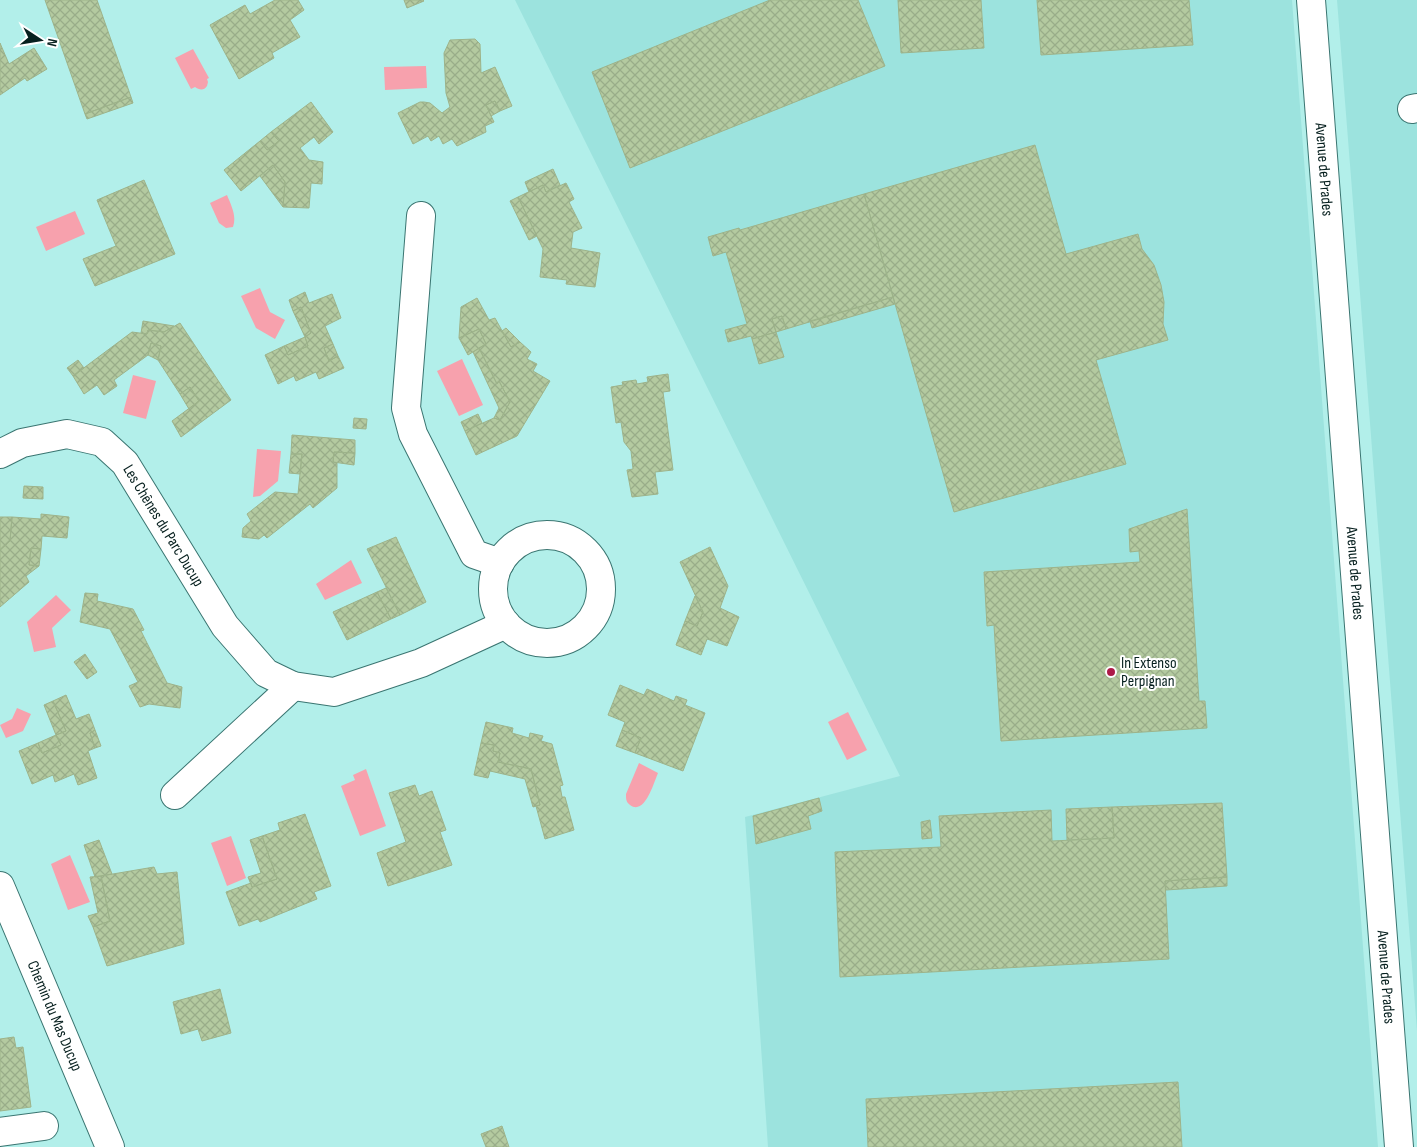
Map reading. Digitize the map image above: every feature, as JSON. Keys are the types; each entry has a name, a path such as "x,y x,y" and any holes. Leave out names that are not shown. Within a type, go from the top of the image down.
{"street":[{"name":"Avenue de Prades","path":"1310,0 1399,1147"},
{"path":"422,216 406,408 413,434 474,554 500,562"},
{"name":"Les Chênes du Parc Ducup","path":"0,454 22,443 67,434 102,442 125,463 225,626 266,673 293,686 334,692 421,663 506,624"},
{"path":"545,535 563,537 580,546 592,559 600,575 602,594 597,611 587,627 573,638 555,644 537,643 520,636 506,624 497,610 493,594 494,578 500,562 511,548 527,539 545,535"},
{"path":"175,795 293,686"},
{"name":"Chemin du Mas Ducup","path":"0,886 110,1147"},
{"path":"0,1132 44,1126"}],"shaded area":[{"path":"515,0 1292,0 1378,1147 768,1147 745,817 900,776"},
{"path":"1337,0 1417,0 1417,1031 1352,190"},
{"path":"193,49 209,78 207,79 206,88 203,89 195,87 191,89 175,58"},
{"path":"426,66 427,88 385,90 384,67"},
{"path":"227,195 233,211 234,223 233,227 226,228 219,223 210,203"},
{"path":"75,211 85,234 46,251 36,227"},
{"path":"260,288 270,312 285,320 275,339 256,328 241,296"},
{"path":"462,359 483,405 459,416 437,371"},
{"path":"133,375 156,381 146,419 123,413"},
{"path":"257,449 281,451 278,481 260,496 253,497"},
{"path":"351,560 362,583 325,600 316,584"},
{"path":"56,595 71,610 52,628 56,647 34,652 27,622"},
{"path":"17,708 31,714 23,731 6,738 0,725 12,719"},
{"path":"848,712 867,750 847,760 828,722"},
{"path":"639,763 658,773 644,802 640,806 635,807 628,803 626,794"},
{"path":"366,769 386,826 360,836 341,786 355,780 353,775"},
{"path":"231,836 246,878 227,886 211,843"},
{"path":"70,855 90,902 68,910 51,864"}],"building":[{"path":"45,0 97,0 131,97 85,114"},
{"path":"275,0 298,0 304,10 290,20 300,37 272,53 274,58 239,79 210,25 245,5 250,14"},
{"path":"404,0 423,0 424,1 407,8"},
{"path":"770,0 858,0 885,66 630,168 592,72"},
{"path":"898,0 981,0 984,48 901,53"},
{"path":"1037,0 1189,0 1193,45 1041,55"},
{"path":"475,39 480,44 481,73 495,67 512,106 500,111 495,101 486,105 494,122 485,126 486,132 457,146 452,139 443,144 439,136 431,141 428,136 413,144 398,113 420,102 430,103 442,113 450,107 446,93 444,53 450,40"},
{"path":"0,43 9,64 34,48 47,69 27,81 25,78 0,95"},
{"path":"131,97 133,103 87,119 85,114"},
{"path":"495,101 500,111 491,116 486,105"},
{"path":"311,102 333,132 319,144 314,137 300,148 309,160 323,162 322,184 311,183 309,208 283,207 285,182 273,165 241,191 224,170 260,141 267,150 279,141 271,132"},
{"path":"271,132 279,141 267,150 260,141"},
{"path":"1035,145 1066,254 1138,234 1142,249 1154,265 1161,285 1164,302 1163,324 1168,340 1096,360 1126,464 954,512 864,194"},
{"path":"273,165 285,182 283,207 260,176"},
{"path":"553,169 560,185 546,192 543,185 529,192 525,182"},
{"path":"144,180 175,254 95,286 83,259 116,246 97,200"},
{"path":"566,183 574,199 569,202 582,228 573,232 571,248 600,253 595,287 566,284 567,280 540,277 543,249 518,197 543,185 546,192"},
{"path":"864,194 893,297 786,329 782,316 772,319 776,332 752,339 751,336 728,342 725,330 747,324 726,252 713,256 708,237 739,228 740,230"},
{"path":"518,197 537,236 529,240 510,201"},
{"path":"305,292 309,303 332,294 341,318 325,326 333,344 324,348 329,361 338,356 344,368 319,379 316,372 296,381 294,376 278,384 265,355 284,346 288,355 308,346 305,337 311,333 301,307 293,311 289,300"},
{"path":"893,297 895,304 812,328 810,321"},
{"path":"477,298 489,320 495,318 511,347 520,342 531,352 527,359 537,364 533,371 550,381 517,436 476,455 465,431 494,418 500,420 510,402 499,381 497,384 479,348 486,344 479,329 459,338 461,307"},
{"path":"301,307 311,333 305,337 293,311"},
{"path":"782,316 786,329 776,332 772,319"},
{"path":"143,321 174,326 164,332 148,330 147,334 141,333"},
{"path":"180,323 231,400 181,437 172,421 199,401 190,387 180,394 158,360 161,346 151,343 148,355 114,380 117,386 104,395 97,385 84,394 73,376 132,332 147,334 148,330 164,332"},
{"path":"506,328 520,342 511,347 502,331"},
{"path":"479,329 486,344 468,355 459,338"},
{"path":"776,332 784,357 759,364 752,339"},
{"path":"305,337 308,346 288,355 284,346"},
{"path":"151,343 161,346 158,360 148,355"},
{"path":"333,344 338,356 329,361 324,348"},
{"path":"479,348 497,384 499,381 510,402 500,420 494,418 499,408 473,352"},
{"path":"78,360 84,368 73,376 67,368"},
{"path":"668,374 670,391 663,392 673,470 655,472 658,494 632,497 627,470 633,469 631,451 624,442 621,422 616,423 611,387 623,385 622,382 636,380 637,384 648,382 647,377"},
{"path":"190,387 199,401 189,409 180,394"},
{"path":"478,414 482,423 465,431 461,422"},
{"path":"354,418 367,419 366,429 353,428"},
{"path":"292,435 355,440 355,453 334,452 333,462 337,463 337,488 313,508 310,504 267,538 264,535 259,539 242,537 243,528 251,521 247,514 275,492 298,494 302,454 291,454"},
{"path":"334,452 355,453 354,465 333,462"},
{"path":"291,454 302,454 300,474 289,473"},
{"path":"24,486 43,487 43,499 23,498"},
{"path":"1187,509 1199,701 1205,701 1207,728 1001,741 994,625 987,626 984,572 1140,562 1139,551 1130,552 1129,529"},
{"path":"41,514 69,517 67,538 42,536 41,549 31,548 29,565 39,566 26,576 29,582 0,607 0,550 10,541 12,517 41,519"},
{"path":"0,517 12,517 10,541 0,550"},
{"path":"396,537 426,602 400,615 367,549"},
{"path":"710,547 728,586 720,608 739,617 727,646 707,639 701,655 676,645 685,621 697,626 703,612 680,562"},
{"path":"31,548 41,549 39,566 29,565"},
{"path":"386,588 400,615 391,619 377,592"},
{"path":"377,592 391,619 347,640 333,612"},
{"path":"85,593 98,594 97,601 133,609 144,630 141,631 167,683 182,687 180,708 149,704 140,707 129,686 138,682 110,629 80,622"},
{"path":"695,596 703,612 697,626 685,621"},
{"path":"85,654 97,672 87,679 74,662"},
{"path":"620,685 644,695 647,689 674,701 676,696 687,700 685,705 705,713 683,771 635,753 641,738 622,730 625,722 608,715"},
{"path":"66,695 76,719 89,714 95,730 90,733 95,748 88,751 97,778 78,785 74,774 55,782 53,775 32,784 19,751 38,743 42,753 61,745 56,735 66,731 53,701"},
{"path":"53,701 66,731 56,735 44,705"},
{"path":"486,722 513,728 512,733 529,738 530,733 543,736 541,741 552,744 563,785 560,786 562,797 565,797 574,830 545,839 536,806 540,805 531,769 498,762 500,753 493,751 494,745 481,743"},
{"path":"95,730 101,746 95,748 90,733"},
{"path":"622,730 641,738 635,753 616,746"},
{"path":"56,735 61,745 42,753 38,743"},
{"path":"481,743 494,745 493,751 500,753 498,762 531,769 540,805 533,807 525,779 490,771 488,778 474,775"},
{"path":"415,785 419,796 432,791 446,830 440,832 452,865 388,886 377,853 406,842 389,793"},
{"path":"819,798 822,811 808,816 811,829 756,844 753,816"},
{"path":"1222,803 1227,877 1165,881 1169,959 840,977 835,852 941,847 939,816 1051,810 1052,841 1114,838 1112,807"},
{"path":"1112,807 1114,838 1067,840 1066,809"},
{"path":"305,814 331,886 314,892 317,899 260,922 258,919 239,926 226,892 251,883 252,887 277,879 262,836 280,830 278,823"},
{"path":"930,820 932,838 922,839 921,822"},
{"path":"262,836 277,879 252,887 248,877 261,873 250,840"},
{"path":"99,840 112,874 95,877 84,845"},
{"path":"154,867 157,874 177,872 184,944 107,966 93,927 110,921 101,876"},
{"path":"101,876 110,921 93,927 88,916 98,913 90,877"},
{"path":"1227,877 1227,886 1166,890 1165,881"},
{"path":"220,989 231,1033 202,1041 198,1029 181,1034 173,1002"},
{"path":"14,1037 16,1048 23,1047 31,1107 0,1111 0,1039"},
{"path":"1178,1082 1182,1147 868,1147 866,1099"},
{"path":"502,1126 509,1147 486,1147 481,1134"}],"place":[{"name":"In Extenso Perpignan","path":"1111,672"}]}
